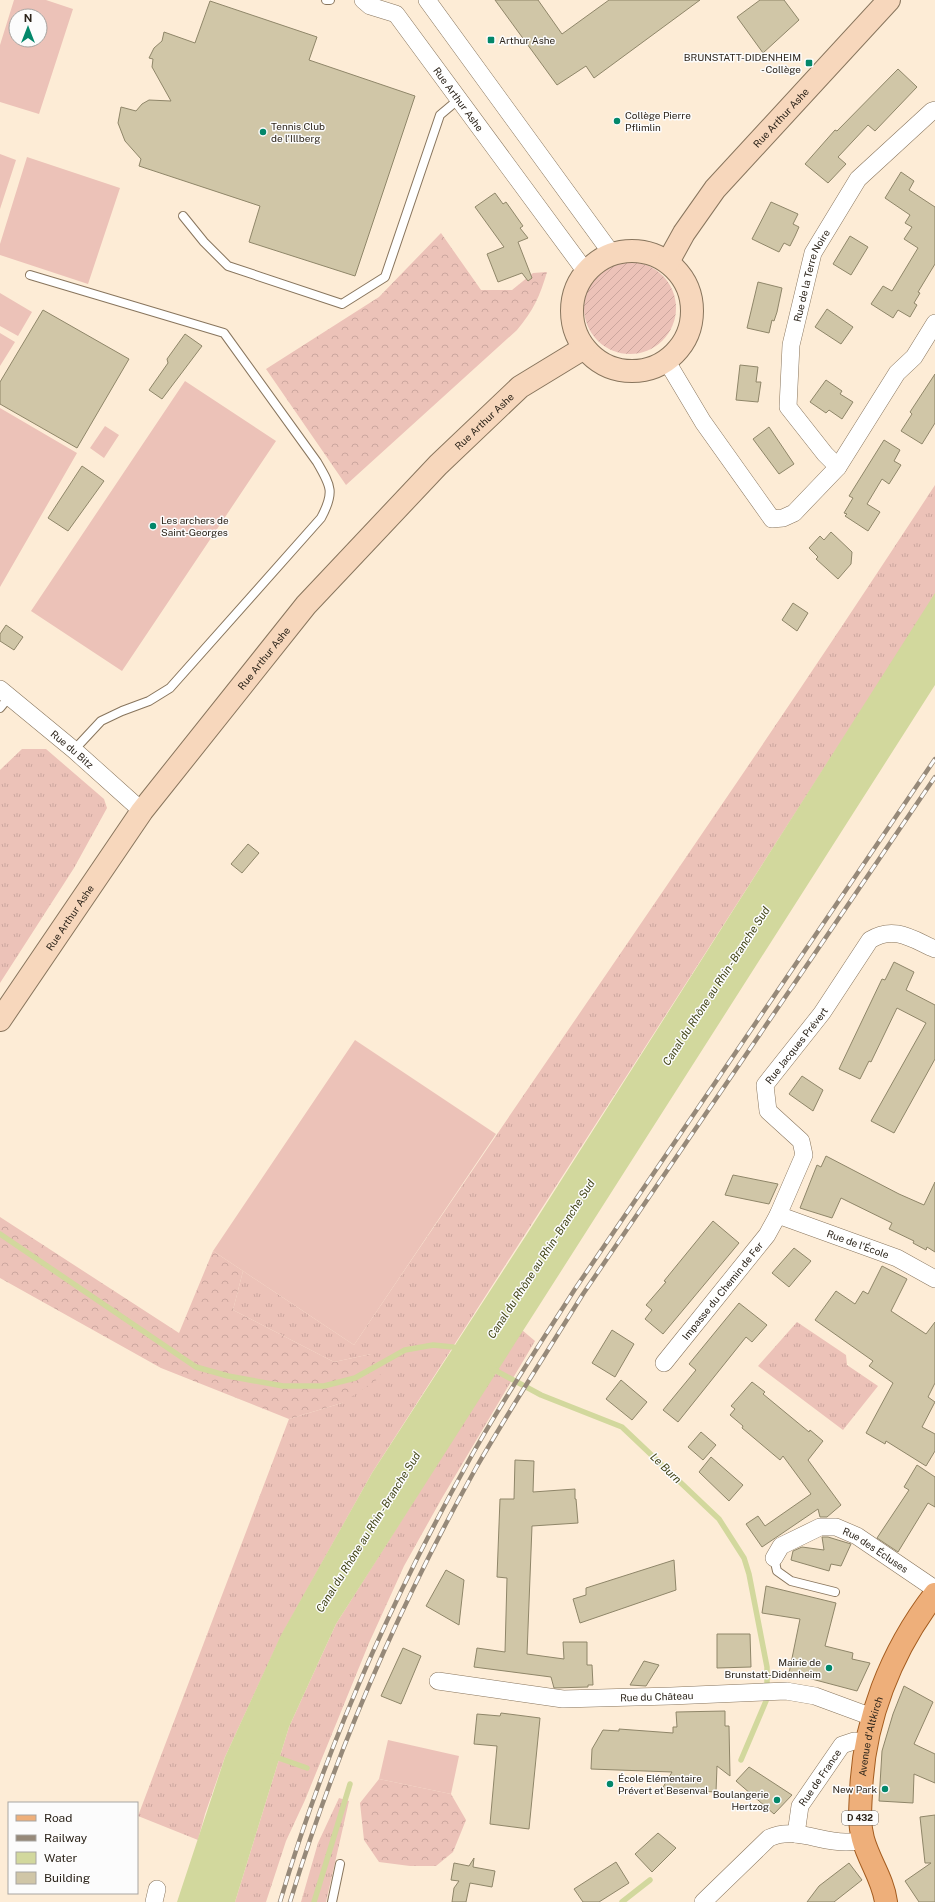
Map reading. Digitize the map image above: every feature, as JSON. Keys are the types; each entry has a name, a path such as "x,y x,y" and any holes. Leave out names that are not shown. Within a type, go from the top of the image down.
{"main road":[{"name":"Rue Arthur Ashe","path":"668,262 684,233 716,189 889,0"},
{"path":"624,251 641,251 668,262 682,278 689,290 692,305 689,330 679,348 666,360 650,368 640,370 620,370 607,365 592,356 584,348 578,338 572,320 572,305 576,288 586,272 601,259 624,251"},
{"name":"Rue Arthur Ashe","path":"0,1020 142,811 306,605 438,465 520,388 584,348"},
{"name":"Avenue d'Altkirch","path":"888,1898 863,1840 860,1812 861,1769 872,1717 884,1685 908,1632 935,1594"}],"street":[{"name":"Rue Arthur Ashe","path":"363,0 370,6 396,14 586,272"},
{"path":"427,0 612,254"},
{"name":"Rue de la Terre Noire","path":"838,467 825,454 788,407 791,345 813,253 858,179 932,111 935,110"},
{"path":"666,360 703,422 772,519 783,518 794,513 838,467 897,373 914,356 935,323"},
{"name":"Rue du Bitz","path":"3,698 74,750 142,811"},
{"name":"Rue Jacques Prévert","path":"778,1215 804,1155 801,1141 768,1111 765,1085 822,1012 870,940 882,934 898,933 935,949"},
{"name":"Rue de l'École","path":"778,1215 897,1258 935,1279"},
{"name":"Impasse du Chemin de Fer","path":"664,1363 767,1235 778,1215"},
{"name":"Rue des Écluses","path":"774,1558 781,1546 820,1527 836,1527 857,1536 935,1589"},
{"name":"Rue du Château","path":"438,1681 563,1699 786,1691 815,1696 872,1717"},
{"name":"Rue de France","path":"796,1834 800,1806 842,1745 854,1740 866,1742"},
{"path":"703,1902 769,1838 783,1833 846,1842 863,1840"}],"lane":[{"path":"183,216 204,242 228,266 342,304 385,277 440,116 459,99"},
{"path":"30,275 224,333 317,462 326,478 330,491 329,504 321,518 170,688 149,701 122,711 102,721 74,750"},
{"path":"774,1558 777,1571 791,1581 835,1592"},
{"path":"332,1902 340,1864"}],"green space":[{"path":"14,0 46,0 73,9 39,114 0,102 0,45 8,19 8,48 48,48 48,8 12,8"},
{"path":"0,154 16,160 0,209"},
{"path":"27,157 120,188 88,284 0,255 0,244"},
{"path":"441,233 481,290 512,290 533,273 547,272 542,289 532,310 517,330 346,485 266,369 379,297"},
{"path":"630,262 647,266 662,276 672,291 676,308 672,325 662,340 647,350 630,354 613,350 598,340 588,325 584,308 588,291 598,276 613,266"},
{"path":"0,293 32,312 18,336 0,326"},
{"path":"0,333 15,342 0,366"},
{"name":"Les archers de Saint-Georges","path":"185,381 276,441 122,671 31,611"},
{"path":"0,408 77,453 0,587"},
{"path":"105,426 119,435 104,458 90,448"},
{"path":"935,485 935,595 372,1473 281,1636 225,1757 205,1814 198,1840 138,1816 289,1419 342,1403 371,1354 334,1362 233,1310 243,1271 354,1345 792,701"},
{"path":"22,749 46,749 104,799 107,808 74,868 0,983 0,770"},
{"path":"355,1040 496,1134 354,1345 213,1251"},
{"path":"0,1217 179,1333 213,1251 243,1271 233,1310 334,1362 371,1354 381,1377 342,1403 289,1419 161,1368 0,1278"},
{"path":"797,1322 846,1355 847,1365 878,1386 843,1430 758,1366"},
{"path":"522,1330 535,1341 442,1498 404,1566 369,1643 305,1800 286,1841 266,1902 235,1902 289,1727 336,1624"},
{"path":"388,1740 459,1756 451,1794 379,1779"},
{"path":"379,1779 451,1794 466,1820 453,1852 436,1866 410,1866 379,1862 364,1840 360,1803"},
{"path":"339,1798 349,1801 326,1902 301,1902 318,1843"}],"water":[{"name":"Canal du Rhône au Rhin - Branche Sud","path":"935,593 935,685 336,1624 289,1727 235,1902 177,1902 225,1757 281,1635 372,1473 527,1234"}],"building":[{"path":"495,0 538,0 562,34 609,0 700,0 594,78 586,66 557,85"},
{"path":"760,0 784,0 799,20 763,53 737,17"},
{"name":"Tennis Club de l'Illberg","path":"210,1 317,37 309,60 415,96 355,276 249,242 260,206 139,166 141,159 125,141 118,123 121,107 136,111 142,104 149,100 171,101 152,67 153,59 149,58 154,48 162,41 164,32 195,43"},
{"path":"898,69 917,87 875,131 868,125 838,157 846,164 828,183 805,164 835,130 837,131"},
{"path":"901,172 914,181 909,190 935,207 935,264 918,292 920,293 914,303 917,305 910,317 898,310 893,318 871,304 883,286 892,291 918,248 904,239 912,227 905,223 910,215 885,198"},
{"path":"495,193 503,204 506,202 523,226 520,228 528,238 518,242 532,278 528,281 522,273 498,282 487,254 504,247 475,207"},
{"path":"771,202 798,214 793,224 799,227 790,246 784,243 779,252 752,239"},
{"path":"850,236 868,247 851,275 833,264"},
{"path":"758,282 782,288 777,312 774,321 772,320 769,333 747,328"},
{"path":"827,309 853,327 841,344 815,327"},
{"path":"43,310 129,359 77,448 0,404 0,382"},
{"path":"185,334 202,346 162,399 149,390 168,363 167,359"},
{"path":"740,365 758,367 756,382 761,382 758,402 736,400"},
{"path":"935,374 935,423 922,444 901,431 912,414 910,412"},
{"path":"826,380 842,391 840,394 853,402 842,419 829,410 826,413 810,402"},
{"path":"769,427 794,464 779,474 753,439"},
{"path":"884,440 900,450 894,461 901,465 889,484 882,479 867,504 880,512 868,531 845,516 847,514 844,513 853,498 849,496"},
{"path":"82,466 104,481 68,531 48,518"},
{"path":"831,532 852,552 851,564 838,579 816,559 818,557 809,548 820,536 824,540"},
{"path":"793,603 808,613 797,631 782,620"},
{"path":"6,625 23,637 14,650 0,641 0,634"},
{"path":"248,844 259,853 242,873 231,864"},
{"path":"894,962 914,972 906,990 935,1005 935,1059 894,1133 871,1121 926,1023 897,1008 871,1062 869,1061 860,1079 839,1069 882,979 885,980"},
{"path":"802,1076 823,1090 813,1111 789,1094"},
{"path":"826,1156 899,1194 924,1205 935,1182 935,1252 927,1247 926,1250 913,1243 914,1241 889,1229 892,1223 841,1198 832,1218 800,1208 817,1165 821,1167"},
{"path":"733,1175 778,1184 769,1204 725,1195"},
{"path":"713,1221 739,1243 663,1334 645,1319 652,1310 646,1305 666,1282 664,1281"},
{"path":"794,1248 811,1261 789,1287 772,1273"},
{"path":"882,1266 907,1279 891,1311 926,1334 935,1322 935,1383 928,1397 935,1402 922,1427 935,1434 935,1451 926,1466 886,1441 885,1444 866,1433 893,1383 869,1366 873,1361 815,1320 836,1291 855,1304 863,1291 868,1294"},
{"path":"739,1303 767,1325 752,1342 746,1337 678,1422 663,1410 696,1370 689,1364"},
{"path":"612,1330 634,1344 615,1377 592,1363"},
{"path":"621,1380 647,1402 632,1420 606,1399"},
{"path":"752,1382 765,1392 763,1394 809,1432 810,1430 823,1441 808,1460 841,1505 827,1517 820,1517 818,1509 762,1547 746,1524 758,1516 765,1526 811,1494 783,1456 780,1460 742,1428 743,1426 730,1415 735,1409 731,1406"},
{"path":"701,1432 716,1445 703,1460 688,1447"},
{"path":"711,1457 743,1485 729,1501 699,1472"},
{"path":"515,1460 534,1461 533,1492 575,1489 578,1523 532,1526 527,1654 564,1659 563,1642 587,1642 587,1665 592,1665 593,1685 588,1685 588,1687 554,1688 551,1677 474,1667 477,1648 505,1652 507,1578 497,1577 500,1499 514,1499"},
{"path":"917,1465 935,1477 935,1507 928,1503 898,1552 877,1538 909,1490 904,1487"},
{"path":"822,1537 828,1537 851,1544 841,1566 831,1564 829,1571 791,1560 793,1551 802,1547 824,1550"},
{"path":"674,1560 676,1590 580,1623 573,1599 586,1595 586,1588"},
{"path":"446,1570 464,1580 459,1625 426,1606"},
{"path":"766,1586 836,1603 825,1646 853,1653 852,1659 870,1663 857,1691 789,1673 800,1619 762,1613"},
{"path":"717,1634 750,1634 751,1667 717,1668"},
{"path":"403,1648 421,1656 401,1704 381,1696"},
{"path":"644,1661 659,1665 646,1686 630,1685"},
{"path":"904,1686 933,1702 914,1744 935,1754 935,1783 914,1774 913,1803 879,1801 882,1751 893,1714"},
{"path":"725,1711 725,1726 729,1726 730,1776 717,1766 716,1792 662,1789 672,1772 591,1769 592,1749 603,1730 619,1731 619,1729 673,1733 673,1727 677,1727 676,1712"},
{"path":"501,1713 540,1718 529,1829 490,1824 497,1746 474,1744 477,1714 500,1716"},
{"path":"749,1767 792,1795 774,1814 736,1781"},
{"path":"935,1815 935,1902 919,1902 905,1881 931,1863 925,1863 920,1817"},
{"path":"658,1833 676,1848 652,1872 635,1854"},
{"path":"474,1858 473,1867 495,1871 492,1887 470,1883 466,1902 452,1902 454,1888 459,1881 451,1880 454,1863 469,1866"},
{"path":"616,1862 629,1883 599,1902 583,1902 574,1889"},
{"path":"849,1863 862,1880 834,1902 807,1902 819,1886"}],"waterway":[{"path":"0,1234 196,1367 228,1376 283,1386 324,1386 355,1378 405,1350 433,1345 453,1347 459,1350"},
{"name":"Le Burn","path":"491,1368 541,1395 622,1427 719,1519 744,1558 749,1574 767,1667 767,1683"},
{"name":"Le Burn","path":"741,1760 766,1701"},
{"path":"273,1756 307,1768"},
{"path":"314,1902 350,1784"},
{"name":"Le Burn","path":"622,1902 650,1880"}],"railway":[{"path":"280,1902 317,1789 362,1678 386,1623 412,1570 467,1464 575,1289 935,759"},
{"path":"290,1902 328,1790 371,1680 421,1573 476,1468 515,1402 583,1294 935,777"}],"place":[{"name":"Arthur Ashe","path":"491,40"},
{"name":"BRUNSTATT-DIDENHEIM - Collège","path":"809,63"},
{"name":"Collège Pierre Pflimlin","path":"617,121"},
{"name":"Tennis Club de l'Illberg","path":"263,132"},
{"name":"Les archers de Saint-Georges","path":"153,526"},
{"name":"Mairie de Brunstatt-Didenheim","path":"829,1668"},
{"name":"École Elémentaire Prévert et Besenval","path":"610,1784"},
{"name":"New Park","path":"885,1789"},
{"name":"Boulangerie Hertzog","path":"777,1800"}]}
